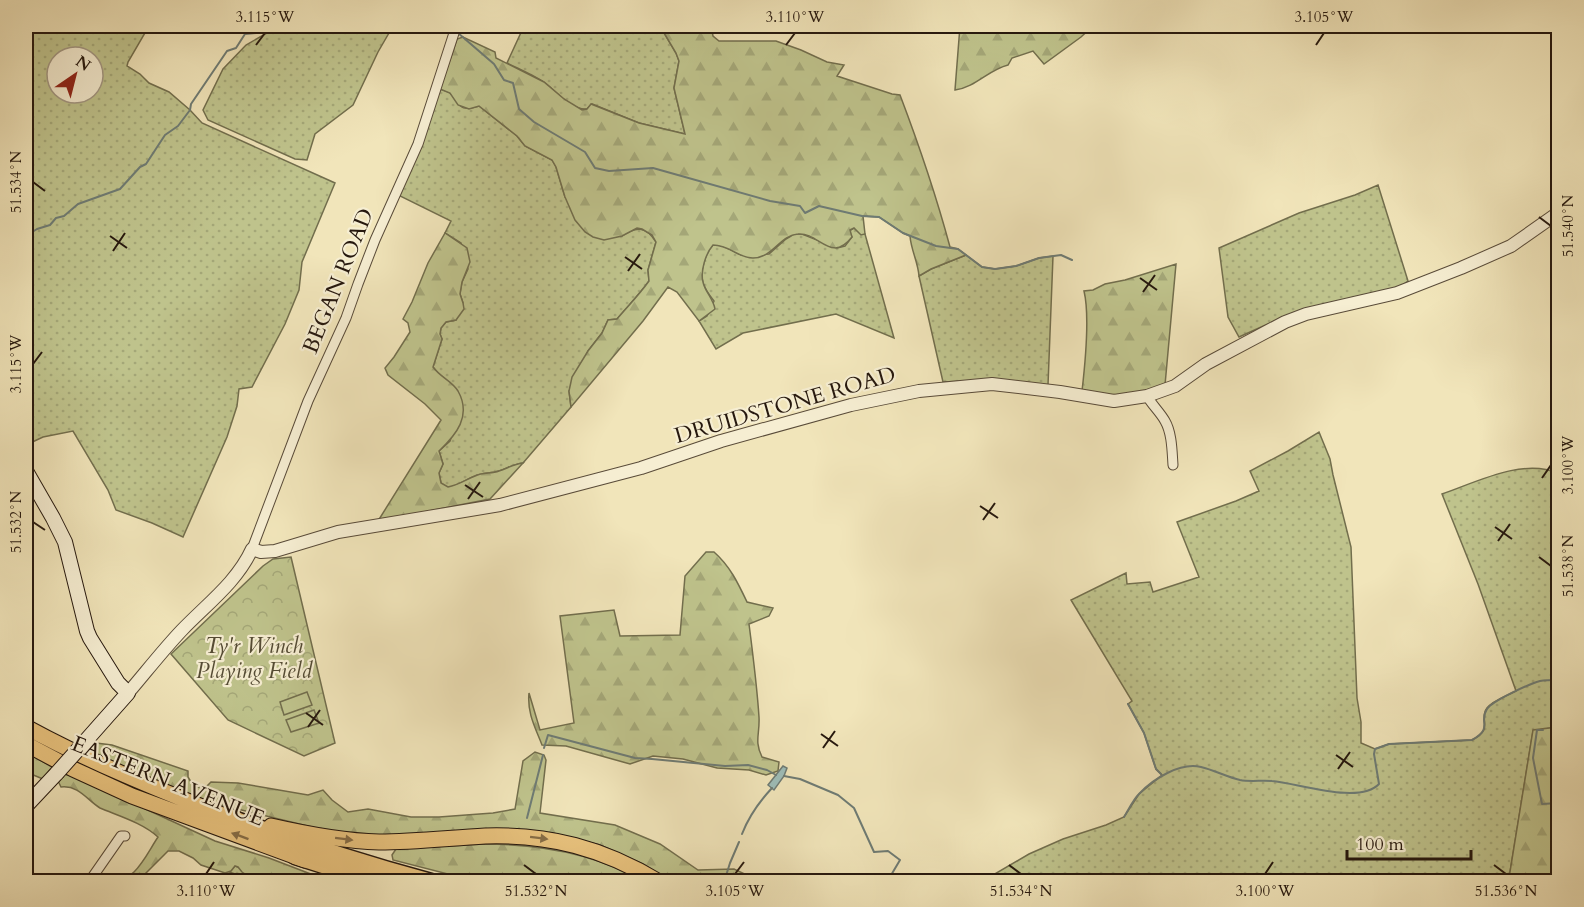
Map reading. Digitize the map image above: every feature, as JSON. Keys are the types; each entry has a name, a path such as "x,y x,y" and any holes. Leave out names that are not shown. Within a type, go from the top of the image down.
{"highway":[{"name":"EASTERN AVENUE","path":"26,727 111,770 225,816 310,834 367,841 394,842 485,836 544,839 598,851 640,870 659,882"},
{"name":"EASTERN AVENUE","path":"26,744 132,796 295,856 358,882"},
{"path":"225,816 322,849 431,882"},
{"path":"295,856 377,882"}],"main road":[{"path":"26,471 65,542 90,638 118,683 128,693 26,806"}],"street":[{"name":"BEGAN ROAD","path":"252,549 308,401 346,318 362,272 418,144 454,33 454,26"},
{"name":"DRUIDSTONE ROAD","path":"252,549 261,552 275,551 338,532 500,505 641,468 721,441 851,405 919,391 992,384 1114,401 1147,396 1175,386 1203,366 1285,322 1306,314 1397,293 1461,268 1510,246 1558,213"},
{"path":"1147,396 1152,407 1165,421 1171,441 1173,465"},
{"path":"128,693 181,631 243,568 252,549"},
{"path":"89,882 121,836 125,836"},
{"path":"26,874 33,882"}],"green space":[{"path":"26,26 149,26 127,66 149,83 169,92 202,123 335,183 302,262 299,290 285,324 252,387 239,389 237,406 227,437 183,537 116,510 108,490 73,431 43,437 26,445"},
{"path":"279,26 393,26 353,105 315,134 307,160 295,159 208,120 203,110 223,69 246,45"},
{"path":"524,26 660,26 679,61 674,88 685,134 639,123 592,104 587,109 575,107 542,81 507,63"},
{"path":"660,26 711,26 713,36 719,41 776,41 827,62 844,65 837,76 900,95 927,170 950,247 966,255 919,276 910,236 879,217 863,216 865,234 861,235 854,228 850,230 852,237 845,245 838,248 798,234 786,238 766,254 753,258 713,245 704,262 702,278 715,309 699,321 677,292 668,287 643,321 571,407 569,391 572,377 602,333 608,320 617,319 649,281 648,270 656,242 652,235 637,228 622,236 604,240 585,232 575,220 552,160 525,146 517,136 479,106 469,109 458,105 450,93 440,89 457,39 463,37 495,52 496,58 544,82 564,99 582,110 587,109 591,104 639,123 685,134 674,88 679,61"},
{"path":"960,26 1093,26 1044,64 1033,51 1012,58 1008,65 969,86 955,90"},
{"path":"440,89 450,93 463,108 479,106 517,136 525,146 552,160 565,197 622,236 632,230 641,229 645,230 656,242 648,270 649,281 617,319 608,320 602,333 588,351 569,391 571,407 523,463 478,475 448,488 441,483 439,473 443,464 439,451 450,441 462,405 458,392 433,367 442,339 441,328 446,322 456,320 463,303 460,294 468,269 461,243 445,233 451,221 398,195"},
{"path":"1378,185 1408,281 1397,289 1279,319 1239,337 1228,317 1219,248 1299,213"},
{"path":"854,228 861,234 865,234 894,338 836,314 743,333 716,349 699,321 707,316 714,301 702,279 706,258 713,245 721,245 741,255 769,254 794,234 802,234 837,248 845,246 852,237 849,231"},
{"path":"445,233 467,248 470,262 460,294 464,309 456,320 446,322 441,328 442,339 433,367 458,391 463,409 463,417 456,432 439,451 443,464 439,473 441,483 448,487 478,475 523,463 490,499 378,521 441,420 425,404 388,375 385,368 410,332 408,323 403,319 428,263"},
{"path":"966,255 982,267 995,269 1053,256 1048,385 986,380 943,382 919,276"},
{"path":"1176,264 1165,385 1146,393 1115,397 1082,391 1087,327 1084,291"},
{"path":"1319,432 1330,459 1351,547 1361,743 1375,749 1389,744 1472,740 1483,732 1487,708 1496,700 1516,691 1478,584 1442,494 1500,473 1515,470 1530,468 1558,473 1558,699 1555,704 1557,727 1533,731 1509,878 1497,882 981,882 1029,854 1124,817 1139,794 1162,775 1156,769 1144,733 1128,704 1132,701 1071,600 1126,573 1127,584 1150,582 1153,592 1199,577 1177,522 1259,491 1250,471"},
{"path":"706,552 714,552 725,563 747,602 773,608 769,616 749,624 758,705 758,746 762,757 779,762 778,771 766,775 749,770 717,768 683,759 653,756 630,764 566,746 542,745 530,713 529,693 540,730 574,723 560,616 614,610 620,636 680,635 685,576"},
{"name":"Ty'r Winch Playing Field","path":"291,557 335,743 304,756 228,720 171,654 263,566 273,559"},
{"path":"307,692 312,705 284,715 280,702"},
{"path":"1558,699 1558,879 1497,881 1509,878 1533,730 1557,727 1555,704"},
{"path":"314,710 319,723 291,732 286,720"},
{"path":"96,743 112,745 188,771 188,777 194,787 206,787 211,782 238,783 308,795 323,790 348,812 368,809 411,817 493,813 515,809 523,761 535,752 544,755 546,760 540,813 615,825 660,844 698,870 734,869 747,875 753,881 670,881 643,864 600,845 552,833 363,836 320,829 221,805 188,794 91,752 90,746"},
{"path":"26,752 52,767 43,779 26,772"},
{"path":"62,774 74,776 215,841 269,858 329,881 267,881 255,875 248,876 235,866 231,871 225,873 201,865 179,851 168,851 138,881 121,881 138,868 158,837 138,824 100,808 73,788 61,787 57,779"},
{"path":"484,844 526,846 566,852 605,863 643,881 475,881 393,860 392,855 396,849"},
{"path":"235,866 267,881 257,881 229,872"}],"water":[{"path":"783,766 787,768 784,776 774,790 768,785"}],"waterway":[{"path":"26,236 50,225 56,218 64,216 78,204 120,189 140,167 146,164 165,135 178,126 227,51 236,48 245,34 256,33 270,26"},
{"path":"458,33 494,64 504,80 513,83 519,109 534,122 585,152 595,168 609,171 653,168 770,201 800,206 805,213 819,206 862,216 879,217 903,233 936,246 958,249 982,267 995,269 1016,266 1039,258 1061,255 1072,260"},
{"path":"1124,817 1145,788 1167,773 1193,766 1240,780 1272,781 1343,793 1370,790 1379,784 1375,749 1389,744 1472,740 1482,732 1485,714 1490,706 1511,693 1535,683 1558,680"},
{"path":"1557,727 1555,704 1558,699"},
{"path":"1128,704 1144,733 1156,769 1161,774"},
{"path":"1543,730 1537,730 1533,758 1542,804 1558,803"},
{"path":"544,748 548,735 635,758 725,766 748,765 776,775"},
{"path":"1557,735 1558,747"},
{"path":"527,818 543,755"},
{"path":"784,776 800,779 838,795 854,808 874,852 888,851 900,860 887,882"},
{"path":"742,834 755,810 772,788"},
{"path":"724,882 739,842"}]}
